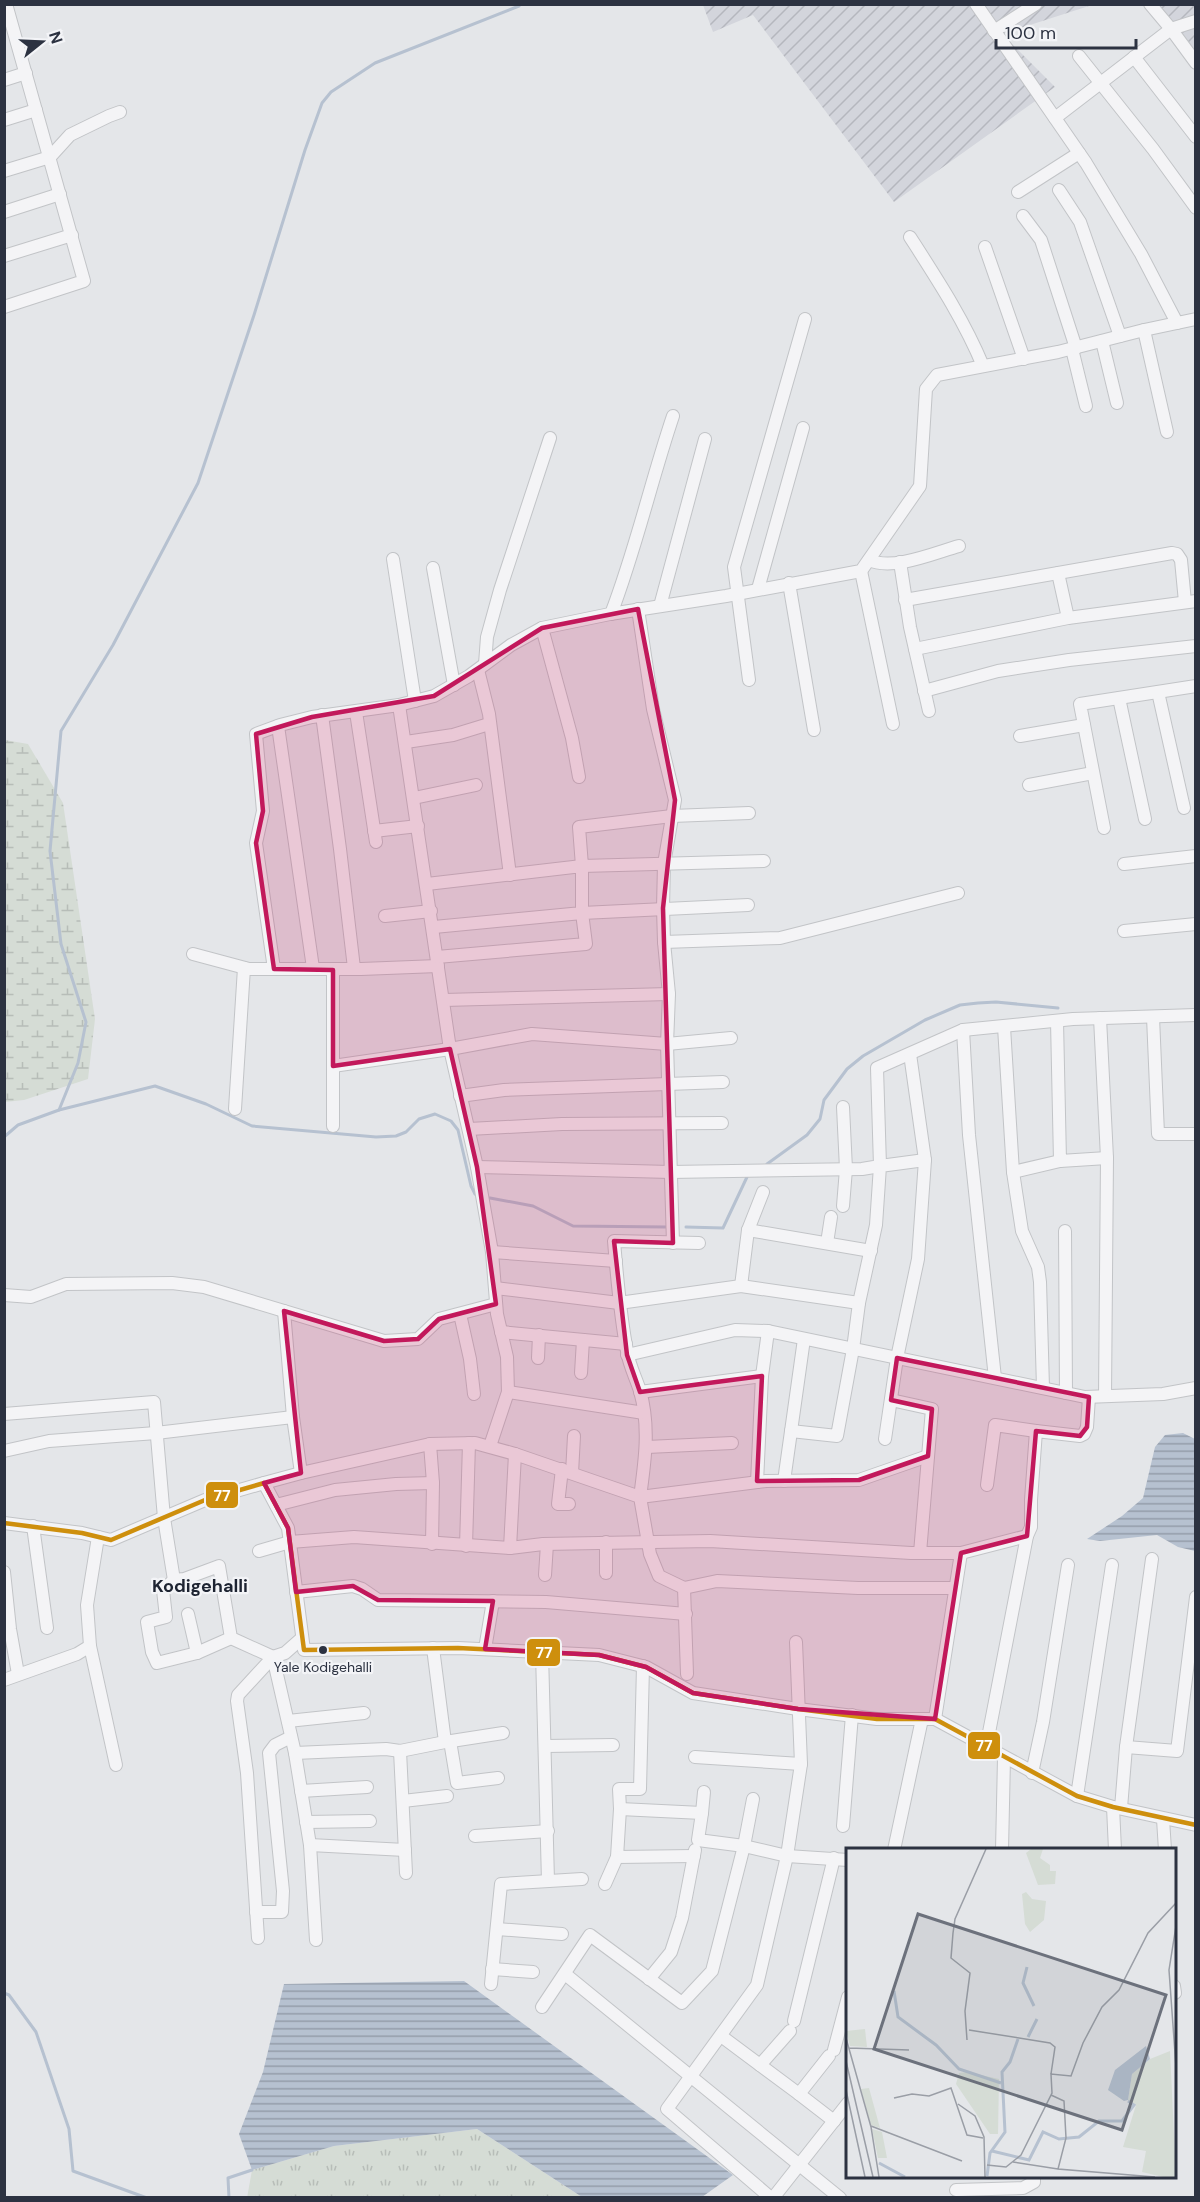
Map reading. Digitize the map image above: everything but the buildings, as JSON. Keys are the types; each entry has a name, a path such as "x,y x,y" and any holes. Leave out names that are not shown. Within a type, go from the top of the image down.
{"street":[{"path":"4,307 84,280 26,73 8,27 6,4"},
{"path":"976,4 1079,153 1141,254 1178,323"},
{"path":"994,31 1036,4"},
{"path":"1150,4 1171,28 1196,63"},
{"path":"1054,118 1171,28 1196,21"},
{"path":"1079,56 1153,149 1196,208"},
{"path":"1134,57 1196,137"},
{"path":"4,80 26,73"},
{"path":"4,120 36,110"},
{"path":"4,171 50,156 70,135 120,112"},
{"path":"1018,192 1079,153"},
{"path":"1059,190 1080,222 1120,336"},
{"path":"4,212 60,194"},
{"path":"1023,216 1041,240 1074,348 1086,406"},
{"path":"4,256 72,235"},
{"path":"910,237 952,302 971,337 983,366"},
{"path":"985,247 1024,359"},
{"path":"749,680 734,567 805,319"},
{"path":"274,969 256,843 263,811 256,734 317,716 399,705 434,696 454,685 511,645 542,628 638,609 737,594 861,571 920,486 926,389 937,375 1024,359 1196,319"},
{"path":"1144,330 1167,432"},
{"path":"1102,341 1117,403"},
{"path":"611,614 626,574 658,460 673,416"},
{"path":"758,589 803,428"},
{"path":"510,875 499,780 481,667 498,600 550,438"},
{"path":"660,606 705,439"},
{"path":"869,560 880,565 900,562 959,546"},
{"path":"905,600 1172,553 1177,554 1181,560 1190,601 1068,618 915,649"},
{"path":"393,559 415,701"},
{"path":"900,562 905,600 930,711"},
{"path":"433,568 454,685"},
{"path":"861,571 893,724"},
{"path":"1058,573 1068,618"},
{"path":"789,583 814,730"},
{"path":"638,609 654,709 675,800 664,864 663,908 669,994 667,1044 673,1243"},
{"path":"542,628 572,738 579,777"},
{"path":"924,691 998,671 1068,660 1196,646"},
{"path":"1104,828 1080,704 1196,686"},
{"path":"1158,692 1184,808"},
{"path":"1119,698 1145,819"},
{"path":"399,705 434,927 450,1048 477,1167 492,1252 496,1304 507,1357 508,1392 490,1446"},
{"path":"356,712 375,837 418,826"},
{"path":"317,716 340,849 354,968"},
{"path":"406,742 453,735 489,724"},
{"path":"1020,735 1084,725"},
{"path":"278,726 313,968"},
{"path":"1029,785 1093,773"},
{"path":"414,798 476,785"},
{"path":"193,954 244,968 333,970 586,944 582,914 579,827 672,816 749,813"},
{"path":"1124,864 1196,856"},
{"path":"427,884 582,866 764,861"},
{"path":"664,942 780,938 958,893"},
{"path":"434,927 663,908 748,904"},
{"path":"385,916 431,912"},
{"path":"1124,931 1196,924"},
{"path":"235,1109 244,968"},
{"path":"333,970 333,1126"},
{"path":"444,1000 669,994"},
{"path":"791,1431 837,1436 859,1303 876,1225 880,1166 877,1068 963,1030 1100,1018 1196,1015"},
{"path":"1153,1017 1158,1134 1196,1134"},
{"path":"1100,1018 1107,1158 1105,1396"},
{"path":"1057,1021 1060,1161"},
{"path":"1004,1027 1014,1172 1022,1231 1038,1267 1043,1388"},
{"path":"963,1030 969,1135 995,1378"},
{"path":"333,1066 532,1034 667,1044 731,1038"},
{"path":"885,1439 897,1359 918,1259 924,1160 910,1054"},
{"path":"460,1096 504,1090 723,1082"},
{"path":"843,1107 846,1169 843,1206"},
{"path":"468,1129 562,1124 722,1124"},
{"path":"1014,1172 1060,1161 1107,1158"},
{"path":"477,1167 670,1172 846,1169 924,1160"},
{"path":"741,1286 748,1230 763,1192"},
{"path":"827,1243 831,1217"},
{"path":"748,1230 871,1251"},
{"path":"1065,1231 1066,1393"},
{"path":"699,1243 614,1241 619,1303 627,1350 644,1413 647,1447 640,1497 650,1554 659,1576 684,1588 717,1581 858,1588 956,1588"},
{"path":"492,1252 616,1262"},
{"path":"4,1294 31,1297 66,1284 172,1283 204,1287 384,1341 418,1339 439,1319 496,1304"},
{"path":"495,1288 619,1303 741,1286 859,1303"},
{"path":"284,1311 293,1417 301,1473"},
{"path":"460,1314 470,1359 474,1394"},
{"path":"501,1332 583,1340 627,1350 735,1330 768,1331 1089,1397 1163,1394 1196,1388"},
{"path":"757,1482 762,1376 768,1331"},
{"path":"538,1335 538,1358"},
{"path":"784,1480 804,1339"},
{"path":"581,1373 583,1340"},
{"path":"640,1392 762,1376"},
{"path":"508,1392 644,1413"},
{"path":"987,1485 995,1425 1080,1436 1084,1434 1087,1427 1089,1397"},
{"path":"891,1400 932,1409 920,1553"},
{"path":"4,1414 154,1402 164,1518 174,1580"},
{"path":"4,1451 49,1441 156,1433 293,1417"},
{"path":"986,1748 1027,1536 1031,1527 1030,1500 1036,1431"},
{"path":"569,1504 558,1504 574,1436"},
{"path":"4,1523 111,1540 205,1500 301,1473 430,1444 469,1443 490,1446 640,1497 757,1482 859,1480 928,1456"},
{"path":"466,1546 469,1443"},
{"path":"647,1447 732,1443"},
{"path":"430,1444 433,1483 432,1544"},
{"path":"510,1548 515,1454"},
{"path":"264,1483 288,1528 304,1650 433,1648 599,1655 643,1666 693,1693 877,1719 935,1719 1077,1796 1163,1819 1196,1825"},
{"path":"276,1505 335,1490 433,1483"},
{"path":"33,1526 47,1628"},
{"path":"259,1551 290,1542 354,1537 510,1548 547,1544 710,1541 920,1553 961,1553 1027,1536"},
{"path":"98,1537 87,1605 90,1646 117,1765"},
{"path":"606,1542 606,1573"},
{"path":"545,1575 547,1544"},
{"path":"935,1719 961,1553"},
{"path":"1115,1848 1117,1807 1152,1558"},
{"path":"1032,1773 1043,1722 1068,1565"},
{"path":"1077,1796 1112,1565"},
{"path":"231,1638 219,1566 184,1579 174,1580 164,1590 166,1617 147,1622 152,1652 157,1663 197,1653 231,1638 273,1657"},
{"path":"4,1572 10,1629 18,1674"},
{"path":"296,1592 353,1586 378,1599 546,1602 686,1614"},
{"path":"684,1588 687,1674"},
{"path":"1126,1747 1177,1751 1196,1597"},
{"path":"485,1649 493,1601"},
{"path":"188,1614 197,1653"},
{"path":"258,1938 247,1773 237,1701 238,1695 273,1657 285,1653 302,1638"},
{"path":"796,1642 801,1764 787,1856 757,1985 667,2109 772,2198 846,2106"},
{"path":"4,1680 77,1654 90,1646"},
{"path":"433,1648 457,1783 498,1778"},
{"path":"542,1653 548,1881"},
{"path":"273,1657 295,1753 310,1845 316,1940"},
{"path":"605,1884 617,1857 619,1790 640,1789 643,1666"},
{"path":"288,1721 364,1713"},
{"path":"843,1826 852,1715"},
{"path":"894,1848 922,1719"},
{"path":"295,1753 386,1749 400,1751 503,1733"},
{"path":"256,1912 282,1912 283,1891 269,1753 275,1745 291,1737"},
{"path":"546,1746 613,1745"},
{"path":"400,1751 406,1874"},
{"path":"695,1757 801,1764"},
{"path":"1002,1848 1004,1758"},
{"path":"301,1791 367,1787"},
{"path":"649,1979 671,1952 682,1918 698,1840 704,1792"},
{"path":"403,1802 447,1796"},
{"path":"543,2007 590,1935 682,2002 712,1971 744,1846 753,1799"},
{"path":"620,1809 702,1813"},
{"path":"1163,1819 1165,1848"},
{"path":"306,1822 370,1821"},
{"path":"475,1836 548,1831"},
{"path":"698,1840 744,1846 787,1856 846,1860"},
{"path":"310,1845 405,1850"},
{"path":"617,1857 694,1856"},
{"path":"760,2065 792,2026 834,1858"},
{"path":"491,1984 501,1884 582,1879"},
{"path":"497,1929 562,1934"},
{"path":"492,1969 533,1972"},
{"path":"565,1974 692,2075 840,2198"},
{"path":"799,2094 843,2034 846,2008"},
{"path":"721,2036 834,2121"},
{"path":"956,2190 1023,2188 1034,2182 1034,2178"}],"highlighted area":[{"path":"638,609 675,800 663,908 673,1243 614,1241 627,1355 640,1392 762,1376 757,1481 859,1480 928,1456 932,1409 891,1400 897,1358 1089,1397 1087,1427 1080,1436 1036,1431 1027,1536 961,1553 935,1719 798,1709 693,1693 646,1667 599,1655 485,1649 493,1601 378,1600 353,1586 296,1592 288,1528 264,1483 301,1473 284,1311 384,1341 418,1339 439,1319 496,1304 477,1167 450,1049 333,1066 333,970 274,969 256,843 263,811 256,734 312,717 434,696 542,628"}],"shaded area":[{"path":"703,5 1092,5 1002,34 1055,87 894,202 753,15 713,32"},
{"path":"1159,5 1195,5 1195,50"}],"green space":[{"path":"5,740 28,744 63,803 95,1019 88,1079 24,1100 5,1102"},
{"path":"477,2129 582,2197 247,2198 252,2170 334,2146"}],"water":[{"path":"1183,1433 1195,1439 1195,1551 1178,1547 1157,1535 1100,1541 1087,1539 1122,1516 1143,1498 1155,1447 1165,1435"},
{"path":"464,1981 733,2175 702,2197 582,2197 477,2129 334,2146 252,2170 239,2134 263,2072 284,1984"}],"waterway":[{"path":"59,1110 78,1063 86,1022 61,944 50,851 61,731 113,645 198,483 322,103 331,92 375,63 519,6"},
{"path":"767,1164 807,1135 820,1119 824,1100 847,1069 863,1056 925,1020 960,1005 978,1003 996,1002 1058,1008"},
{"path":"4,1137 18,1125 59,1110 155,1086 206,1104 252,1126 376,1137 396,1136 406,1132 419,1119 435,1114 451,1121 458,1130 471,1186 475,1194"},
{"path":"686,1227 723,1228 747,1177"},
{"path":"490,1198 533,1206 573,1226 666,1227"},
{"path":"4,1993 9,1995 36,2032 69,2129 73,2171 147,2198"},
{"path":"229,2198 228,2178 252,2170"}],"transit line":[{"name":"77","path":"4,1523 82,1533 111,1540 205,1500 264,1483 288,1528 304,1650 458,1648 599,1655 646,1667 693,1693 877,1719 935,1719 1077,1796 1113,1807 1196,1825"}],"place":[{"name":"Yale Kodigehalli","path":"323,1650"}],"district":[{"name":"Kodigehalli","path":"200,1586"}]}
